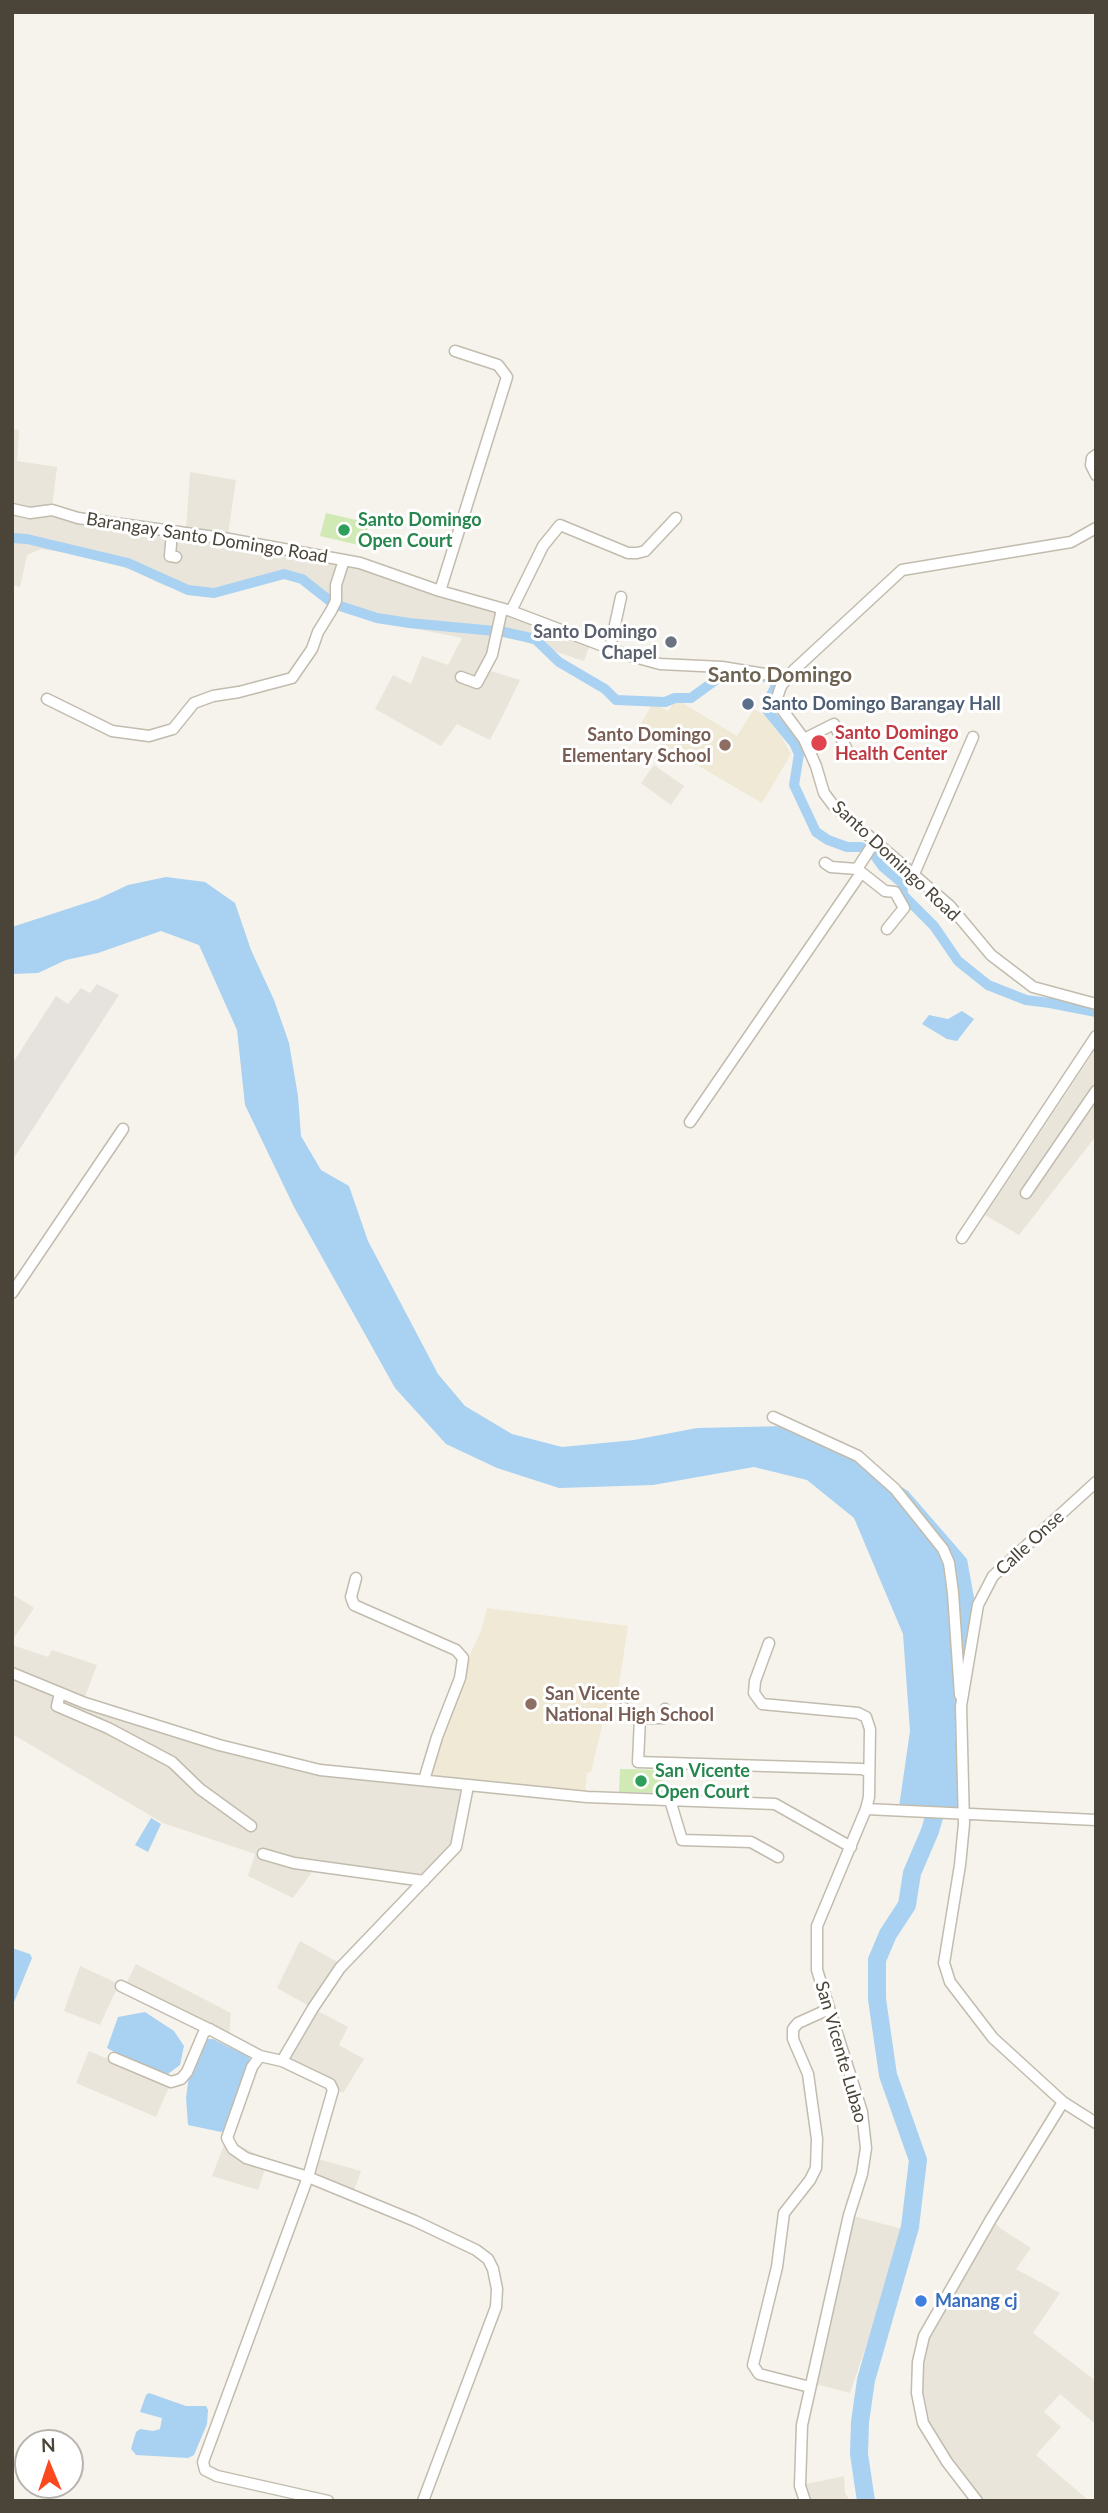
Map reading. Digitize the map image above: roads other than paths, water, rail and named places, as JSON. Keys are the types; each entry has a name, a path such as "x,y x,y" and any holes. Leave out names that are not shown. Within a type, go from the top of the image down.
{"street":[{"path":"440,591 507,377 498,365 455,351"},
{"path":"1096,455 1092,457 1091,465 1096,475"},
{"name":"Barangay Santo Domingo Road","path":"12,509 30,513 52,510 78,519 229,539 360,563 440,591 507,610 660,664 722,667 789,678"},
{"path":"461,677 477,683 492,655 507,610 543,545 561,526 628,553 637,554 645,551 676,517"},
{"name":"Santo Domingo Road","path":"1096,528 1071,542 902,570 794,670 781,686 777,698 804,739 824,793 871,848 914,873 950,906 991,955 1032,987 1096,1004"},
{"path":"172,532 170,556 176,557"},
{"path":"47,699 112,731 149,736 173,729 194,703 292,678 312,649 318,632 331,611 344,560"},
{"path":"610,648 621,597"},
{"path":"804,739 834,724 849,754"},
{"path":"914,873 973,737"},
{"path":"690,1122 859,871 871,848"},
{"path":"825,863 831,867 859,871 885,891 895,892 904,908 887,929"},
{"path":"962,1238 1096,1036"},
{"path":"1026,1192 1096,1091"},
{"path":"12,1293 123,1129"},
{"path":"774,1418 858,1456 895,1489 943,1549 949,1563 953,1593 961,1706 964,1814 960,1865 944,1964 950,1982 993,2038 1063,2102 1096,2123"},
{"name":"Calle Onse","path":"961,1706 977,1613 993,1576 1096,1482"},
{"path":"356,1578 351,1597 354,1605 456,1650 463,1658 460,1678 424,1780"},
{"name":"San Vicente Lubao","path":"769,1643 755,1681 756,1699 762,1704 858,1713 866,1717 870,1729 869,1797 866,1809 817,1926 817,1970 862,2112 866,2148 802,2425 800,2486 805,2501"},
{"path":"12,1673 85,1703 219,1745 320,1770 587,1797 775,1804 851,1847"},
{"path":"60,1693 57,1706 108,1728 172,1762 200,1789 251,1826"},
{"path":"624,1708 625,1713 640,1718 664,1718 665,1709"},
{"path":"640,1718 638,1762 862,1769 869,1772"},
{"path":"282,2061 340,1968 456,1847 468,1786"},
{"path":"670,1800 682,1840 751,1842 778,1857"},
{"path":"866,1809 1096,1820"},
{"path":"262,1854 293,1863 424,1881"},
{"path":"121,1986 260,2056 282,2061 330,2084 333,2090 308,2177 203,2462 205,2470 217,2476 328,2501"},
{"path":"809,2390 759,2374 753,2365 777,2267 784,2213 816,2168 817,2139 808,2074 793,2039 793,2029 799,2022 829,2009"},
{"path":"114,2058 171,2082 181,2079 187,2072 204,2032 210,2029"},
{"path":"260,2056 251,2067 227,2138 233,2149 246,2158 308,2177 415,2221 477,2250 488,2259 493,2269 496,2307 423,2501"},
{"path":"977,2501 947,2462 923,2423 917,2393 918,2362 924,2336 930,2325 1063,2102"}],"water":[{"path":"166,877 205,882 235,903 289,1043 298,1096 301,1136 321,1170 349,1186 368,1241 438,1374 465,1406 512,1434 562,1447 634,1440 697,1428 789,1426 837,1448 908,1491 967,1559 975,1603 968,1652 961,1808 899,1807 910,1731 903,1634 854,1518 807,1480 754,1467 653,1485 559,1488 497,1468 446,1444 395,1388 294,1207 245,1105 237,1030 199,945 161,931 98,953 66,960 38,973 12,974 12,927 98,899 128,885"},
{"path":"962,1011 974,1019 957,1041 947,1039 922,1024 929,1015 948,1019"},
{"path":"151,1818 161,1824 148,1852 135,1845"},
{"path":"12,1948 30,1954 32,1958 12,2007"},
{"path":"145,2012 174,2031 184,2046 180,2065 168,2074 134,2063 107,2048 118,2017"},
{"path":"208,2039 249,2057 250,2060 226,2129 221,2132 188,2125 186,2098 189,2076 203,2043"},
{"path":"149,2393 186,2406 206,2406 207,2424 194,2455 188,2458 136,2455 131,2449 136,2432 140,2429 160,2429 162,2418 140,2412"}],"waterway":[{"path":"12,538 27,539 128,563 188,590 214,593 284,574 302,579 330,601"},
{"path":"337,605 377,618 495,631"},
{"path":"504,632 535,639 559,662 605,689 616,700 665,702 675,698 691,698 724,674 768,677 774,680 776,686 766,704 767,710 794,743 799,754 794,785 816,832 828,840 847,847 861,847 873,853 883,867 902,883 903,895 934,926 958,961 988,985 1026,1000 1096,1012"},
{"path":"866,2501 859,2454 866,2380 910,2227 918,2160 888,2075 877,1999 877,1960 888,1934 907,1905 912,1873 930,1831 940,1796"}],"place":[{"name":"Santo Domingo Open Court","path":"344,530"},
{"name":"Santo Domingo Chapel","path":"671,642"},
{"name":"Santo Domingo Barangay Hall","path":"748,704"},
{"name":"Santo Domingo Health Center","path":"819,743"},
{"name":"Santo Domingo Elementary School","path":"725,745"},
{"name":"San Vicente National High School","path":"531,1704"},
{"name":"San Vicente Open Court","path":"641,1781"},
{"name":"Manang cj","path":"921,2301"}],"district":[{"name":"Santo Domingo","path":"780,675"}]}
